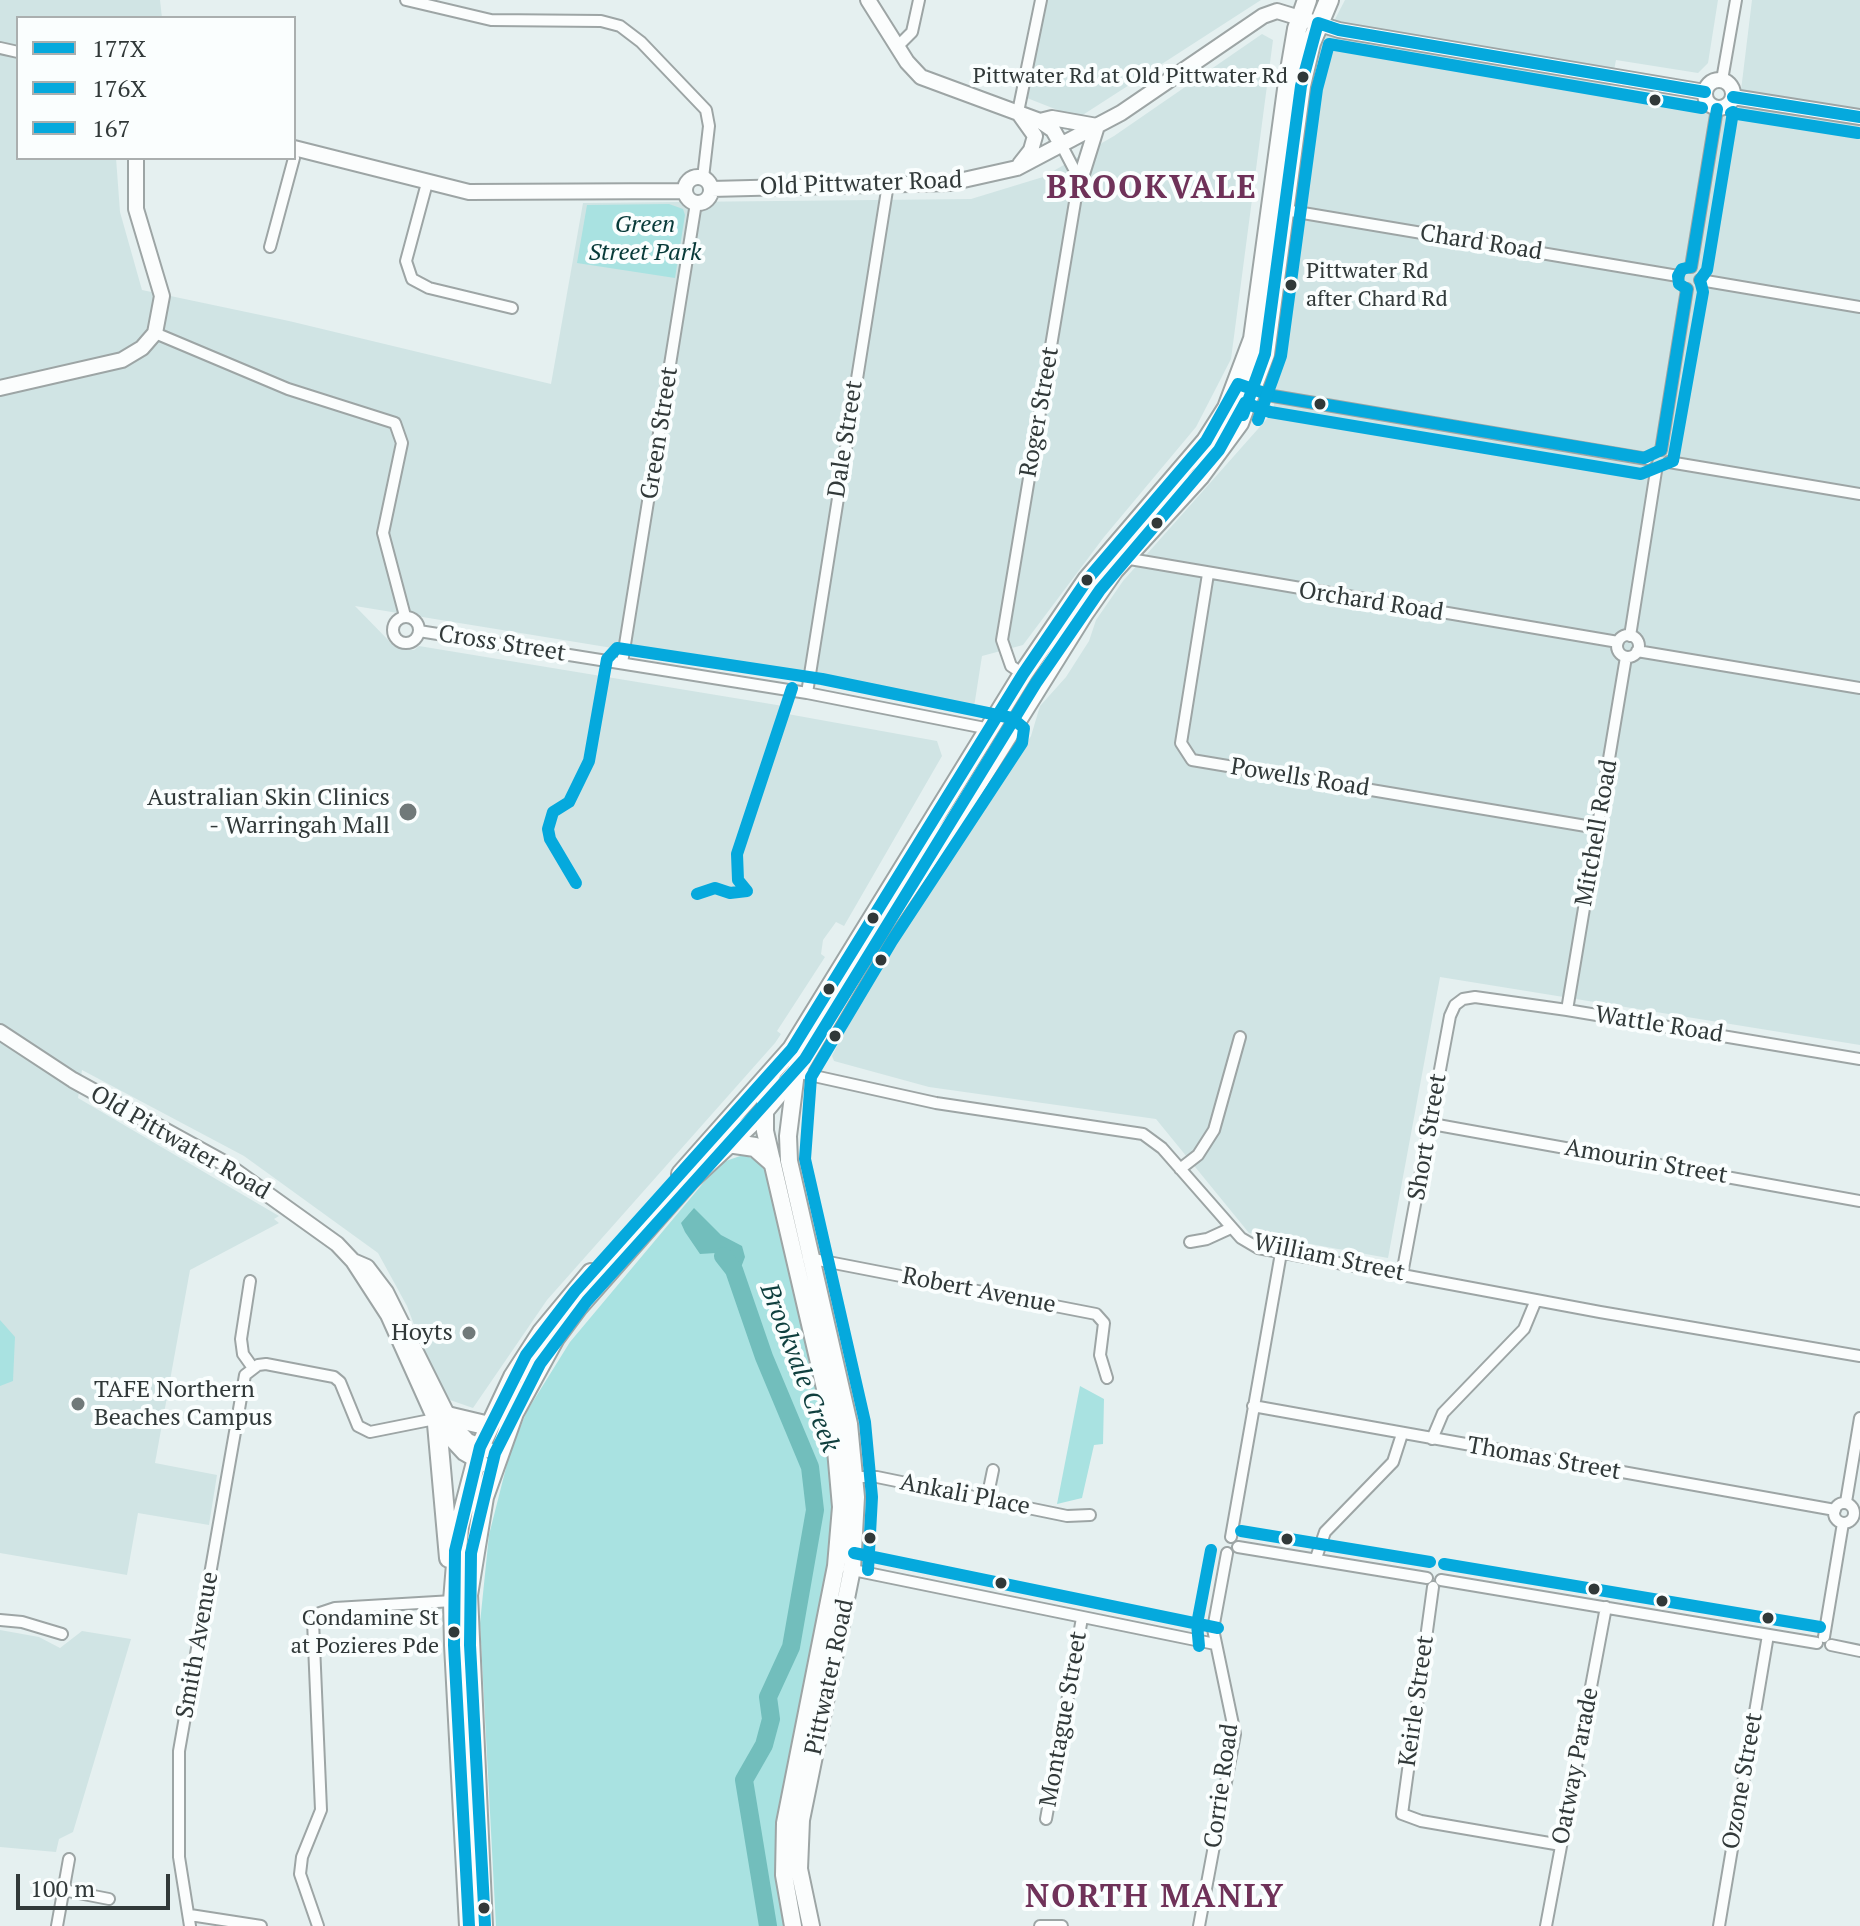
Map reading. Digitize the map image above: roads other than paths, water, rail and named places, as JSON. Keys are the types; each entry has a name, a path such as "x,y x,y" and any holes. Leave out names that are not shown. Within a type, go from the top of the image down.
{"highway":[{"name":"Pittwater Road","path":"796,1072 878,933 1009,734 1050,664 1124,558 1221,451 1239,423 1257,316 1288,82 1309,14 1329,0"},
{"name":"Pittwater Road","path":"486,1457 489,1426 513,1377 555,1314 792,1049 1023,674 1094,571 1206,441 1246,387 1268,341 1309,14"},
{"name":"Cross Street","path":"990,729 1009,734"},
{"path":"469,1926 453,1601 459,1527 486,1457 566,1322 655,1218 763,1112 796,1072"},
{"path":"728,1143 755,1147 771,1161"},
{"path":"454,1576 446,1546 440,1420 489,1426"},
{"path":"483,1926 468,1595 486,1457"}],"main road":[{"name":"Pittwater Road","path":"796,1072 790,1111 789,1161 802,1258"},
{"path":"763,1112 772,1074"},
{"name":"Pittwater Road","path":"763,1112 771,1161 849,1424 844,1568 801,1820 799,1869 811,1926"},
{"name":"Pittwater Road","path":"793,1926 784,1875 785,1823 844,1568"}],"street":[{"path":"406,0 491,20 601,21 620,26 641,42 706,110 709,126 707,199 696,203 689,199 685,191"},
{"path":"868,0 897,47 921,77 1040,121 1053,130 1062,146"},
{"path":"897,47 905,41 914,26 919,0"},
{"path":"1017,168 1031,150 1035,136 1018,112 1041,0"},
{"path":"1722,80 1736,0"},
{"name":"Old Pittwater Road","path":"707,183 962,182 1017,168 1097,126 1263,16 1277,11 1309,14 1342,31 1705,92"},
{"path":"1722,80 1731,86 1733,97 1729,105 1717,109 1709,105 1705,92 1713,81 1722,80"},
{"path":"1733,97 1860,117"},
{"path":"1691,267 1717,109"},
{"path":"1040,121 1052,118 1097,126 1077,190"},
{"name":"Roger Street","path":"1023,674 1011,666 1003,646 1003,632 1077,190 1075,171 1062,146"},
{"path":"296,153 427,183 498,194 685,191"},
{"path":"0,388 122,360 142,348 155,333 162,296 136,209 136,160"},
{"path":"270,247 292,160"},
{"path":"685,191 691,180 707,183"},
{"path":"427,183 406,261 412,279 429,288 512,308"},
{"name":"Dale Street","path":"807,693 888,184"},
{"name":"Green Street","path":"622,663 696,203"},
{"name":"Chard Road","path":"1285,210 1678,276"},
{"path":"1691,267 1698,271 1700,280 1695,287 1687,289 1679,284 1678,276 1682,269 1691,267"},
{"path":"1700,280 1860,307"},
{"path":"1661,450 1687,289"},
{"name":"Cross Street","path":"155,333 288,389 395,423 402,443 383,533 405,616"},
{"path":"1246,387 1277,397 1647,459"},
{"path":"1661,450 1668,455 1669,462 1665,469 1656,471 1649,467 1647,459 1652,452 1661,450"},
{"path":"1669,462 1860,494"},
{"path":"1630,636 1656,471"},
{"name":"Orchard Road","path":"1124,558 1618,642"},
{"name":"Powells Road","path":"1208,574 1181,743 1192,760 1598,828"},
{"path":"405,616 415,620 419,631 410,642 397,639 394,625 405,616"},
{"name":"Cross Street","path":"419,631 807,693 990,729"},
{"path":"1630,636 1618,642 1618,652 1626,657 1637,651 1860,688"},
{"path":"1630,636 1637,641 1637,651"},
{"name":"Mitchell Road","path":"1567,1010 1626,657"},
{"name":"Wattle Road","path":"1458,1002 1475,997 1567,1010 1860,1059"},
{"name":"Short Street","path":"1402,1274 1450,1016 1458,1002"},
{"name":"Old Pittwater Road","path":"0,1032 73,1080 224,1163 337,1244 353,1261 367,1267 386,1292 451,1441 486,1457"},
{"path":"1180,1169 1198,1155 1214,1130 1240,1037"},
{"name":"William Street","path":"796,1072 936,1103 1134,1131 1150,1137 1231,1228 1252,1246 1536,1300 1860,1356"},
{"name":"Amourin Street","path":"1432,1124 1860,1201"},
{"path":"1190,1242 1207,1239 1231,1228"},
{"path":"1281,1253 1253,1406 1234,1542 1434,1582 1824,1642 1860,1651"},
{"name":"Robert Avenue","path":"802,1258 1096,1314 1104,1323 1100,1355 1107,1378"},
{"path":"250,1281 241,1339 243,1354 253,1368 266,1364 334,1377 340,1382 358,1426 370,1432 440,1420"},
{"path":"1432,1439 1443,1413 1524,1329 1536,1300"},
{"name":"Smith Avenue","path":"190,1921 179,1857 179,1751 245,1375 253,1368"},
{"name":"Thomas Street","path":"1253,1406 1835,1510"},
{"path":"1843,1523 1835,1516 1835,1510 1846,1502 1860,1418"},
{"path":"1316,1558 1325,1532 1393,1462 1402,1434"},
{"path":"987,1499 993,1470"},
{"name":"Ankali Place","path":"847,1477 877,1477 1067,1516 1090,1515"},
{"path":"1843,1523 1857,1514 1846,1502"},
{"path":"1824,1642 1843,1523"},
{"name":"Corrie Road","path":"1199,1926 1235,1734 1213,1625 1227,1553 1234,1552 1234,1542"},
{"path":"844,1568 1215,1644"},
{"name":"Keirle Street","path":"1434,1582 1402,1814 1421,1821 1561,1845"},
{"path":"318,1926 300,1874 302,1857 321,1810 313,1621 320,1613 335,1608 453,1601"},
{"name":"Oatway Parade","path":"1546,1926 1606,1607"},
{"name":"Montague Street","path":"1046,1819 1082,1618"},
{"path":"0,1620 22,1622 62,1634"},
{"name":"Ozone Street","path":"1719,1926 1768,1635"},
{"path":"57,1926 69,1859"},
{"path":"63,1890 109,1899"},
{"path":"190,1921 261,1926"},
{"path":"1040,1926 1062,1926"}],"waterway":[{"name":"Brookvale Creek","path":"723,1256 734,1270 764,1357 810,1467 815,1510 791,1647 768,1697 771,1719 764,1745 744,1780 768,1926"}],"place":[{"name":"Pittwater Rd at Old Pittwater Rd","path":"1303,77"},
{"name":"Pittwater Rd after Chard Rd","path":"1291,285"},
{"name":"Australian Skin Clinics - Warringah Mall","path":"408,812"},
{"name":"Hoyts","path":"469,1333"},
{"name":"TAFE Northern Beaches Campus","path":"78,1404"},
{"name":"Condamine St at Pozieres Pde","path":"454,1632"}],"district":[{"name":"BROOKVALE","path":"1152,189"},
{"name":"NORTH MANLY","path":"1155,1898"}],"park label":[{"name":"Green Street Park","path":"645,239"}]}
